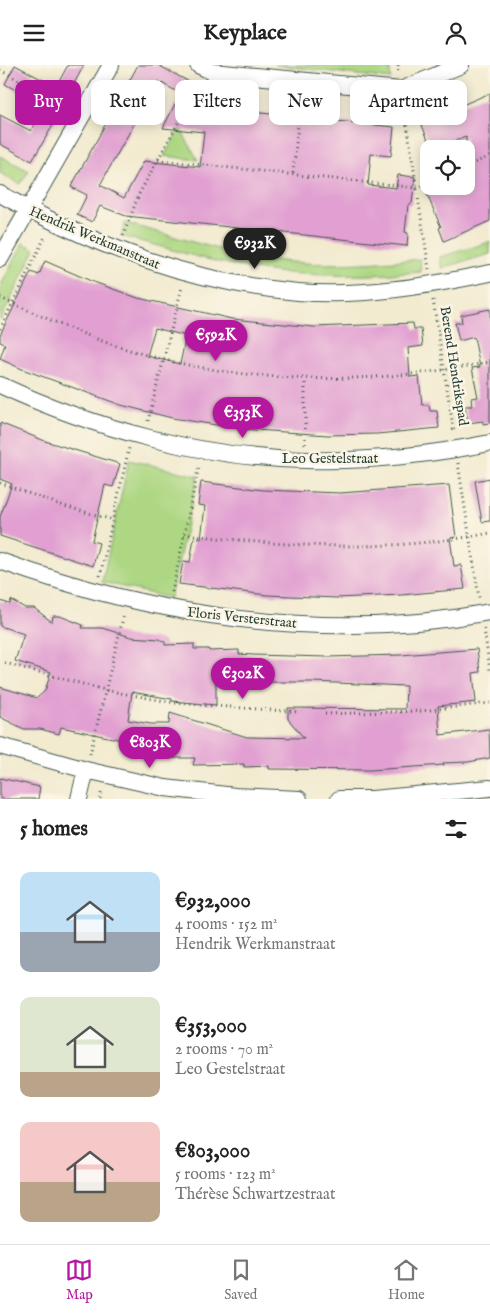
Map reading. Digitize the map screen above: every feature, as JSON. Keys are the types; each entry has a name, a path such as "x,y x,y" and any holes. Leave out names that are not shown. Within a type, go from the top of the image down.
{"street":[{"path":"0,259 111,65"},
{"path":"425,80 461,65"},
{"path":"203,67 303,80"},
{"name":"Hendrik Werkmanstraat","path":"0,194 52,221 117,250 186,273 235,284 299,292 357,292 431,285 490,273"},
{"name":"Leo Gestelstraat","path":"0,385 66,411 138,434 245,455 304,460 401,457 457,450 490,443"},
{"name":"Floris Versterstraat","path":"0,561 46,578 96,591 168,609 212,616 335,625 408,622 486,613"},
{"path":"0,746 86,770 165,788 235,797 299,799"},
{"path":"79,799 86,770"},
{"path":"339,799 372,799 490,788"}],"path":[{"name":"Berend Hendrikspad","path":"398,65 400,80"},
{"path":"117,250 139,194 158,160 203,67"},
{"path":"0,69 83,115"},
{"path":"293,173 298,125"},
{"name":"Berend Hendrikspad","path":"407,125 469,538 486,613 490,670"},
{"path":"475,163 490,157"},
{"path":"158,160 293,173 418,188"},
{"path":"0,329 52,221"},
{"path":"96,591 113,519 138,434 164,358 186,273"},
{"path":"0,298 106,342 164,358 239,373 305,380 367,379 444,371 490,362"},
{"path":"304,460 305,380"},
{"path":"168,609 203,448"},
{"path":"0,483 64,506 113,519"},
{"path":"184,534 282,545 338,547 469,538 490,533"},
{"path":"86,770 128,599"},
{"path":"5,663 106,690 175,703 298,712"},
{"path":"325,714 413,711 490,703"}],"green space":[{"path":"275,65 389,65 391,79"},
{"path":"180,128 198,160 164,156"},
{"path":"0,156 29,171 20,184 0,173"},
{"path":"125,223 218,249 274,260 329,264 420,259 421,272 331,275 257,270 218,262 121,236"},
{"path":"490,242 490,254 442,268 440,257"},
{"path":"23,243 35,249 0,321 0,287"},
{"path":"129,460 198,476 170,598 102,582"}],"building":[{"path":"15,65 43,80 15,80 15,90 5,84"},
{"path":"68,65 84,65 76,80 60,80"},
{"path":"138,65 158,65 186,80 175,80 175,91 165,85 165,80 130,80"},
{"path":"490,93 490,221 444,241 439,228 441,227 427,195 475,195 475,140 466,140 466,137 458,140 428,140 422,125 467,125 467,103"},
{"path":"175,104 175,125 259,125 259,113 269,114 269,125 340,125 340,121 350,122 350,125 394,127 391,156 371,154 368,185 396,188 398,175 415,177 412,203 408,205 405,232 408,233 407,246 126,216 100,206 92,222 77,215 87,195 71,187 105,125 133,125 100,185 124,198 144,161 200,167 204,132 163,128"},
{"path":"0,115 15,123 15,125 19,125 31,131 34,125 53,125 32,161 0,144"},
{"path":"45,261 91,281 138,298 232,319 314,327 413,323 414,329 421,329 423,346 408,348 410,377 419,376 422,405 429,405 430,411 437,411 439,428 377,434 328,435 241,429 172,418 121,405 22,369 0,359 5,344 0,342 0,335 31,272 39,275","holes":["155,328 186,336 180,364 147,356"]},
{"path":"490,309 490,423 483,424 483,421 468,423 465,406 472,406 471,398 478,397 472,368 480,367 474,337 459,341 455,323 462,323 461,315"},
{"path":"0,423 45,441 120,464 113,487 105,485 92,541 99,543 93,566 0,536 0,517 12,484 0,479"},
{"path":"490,478 490,521 482,522 475,481"},
{"path":"201,482 263,490 340,493 449,485 456,537 450,538 454,566 461,565 465,589 337,598 267,595 179,584 183,561 190,562 194,538 201,539 205,506 198,505"},
{"path":"11,600 25,608 34,608 52,622 53,616 60,616 83,625 82,628 102,628 131,637 159,639 165,642 165,645 194,644 194,649 209,649 209,651 239,650 239,654 327,657 401,655 477,649 480,672 473,673 476,702 438,706 440,735 489,729 490,758 468,762 443,763 444,765 370,770 269,769 269,766 244,767 244,764 193,765 195,758 170,758 154,754 137,754 121,748 122,740 61,727 59,734 40,729 24,729 0,717 0,687 37,698 45,691 51,672 15,661 24,634 0,626 0,601 10,604","holes":["216,682 312,682 406,686 405,709 288,708 288,719 304,738 247,737 170,713 169,724 151,724 128,720 132,692 172,699 172,701 216,705"]},
{"path":"0,778 40,787 38,799 0,799"}]}
